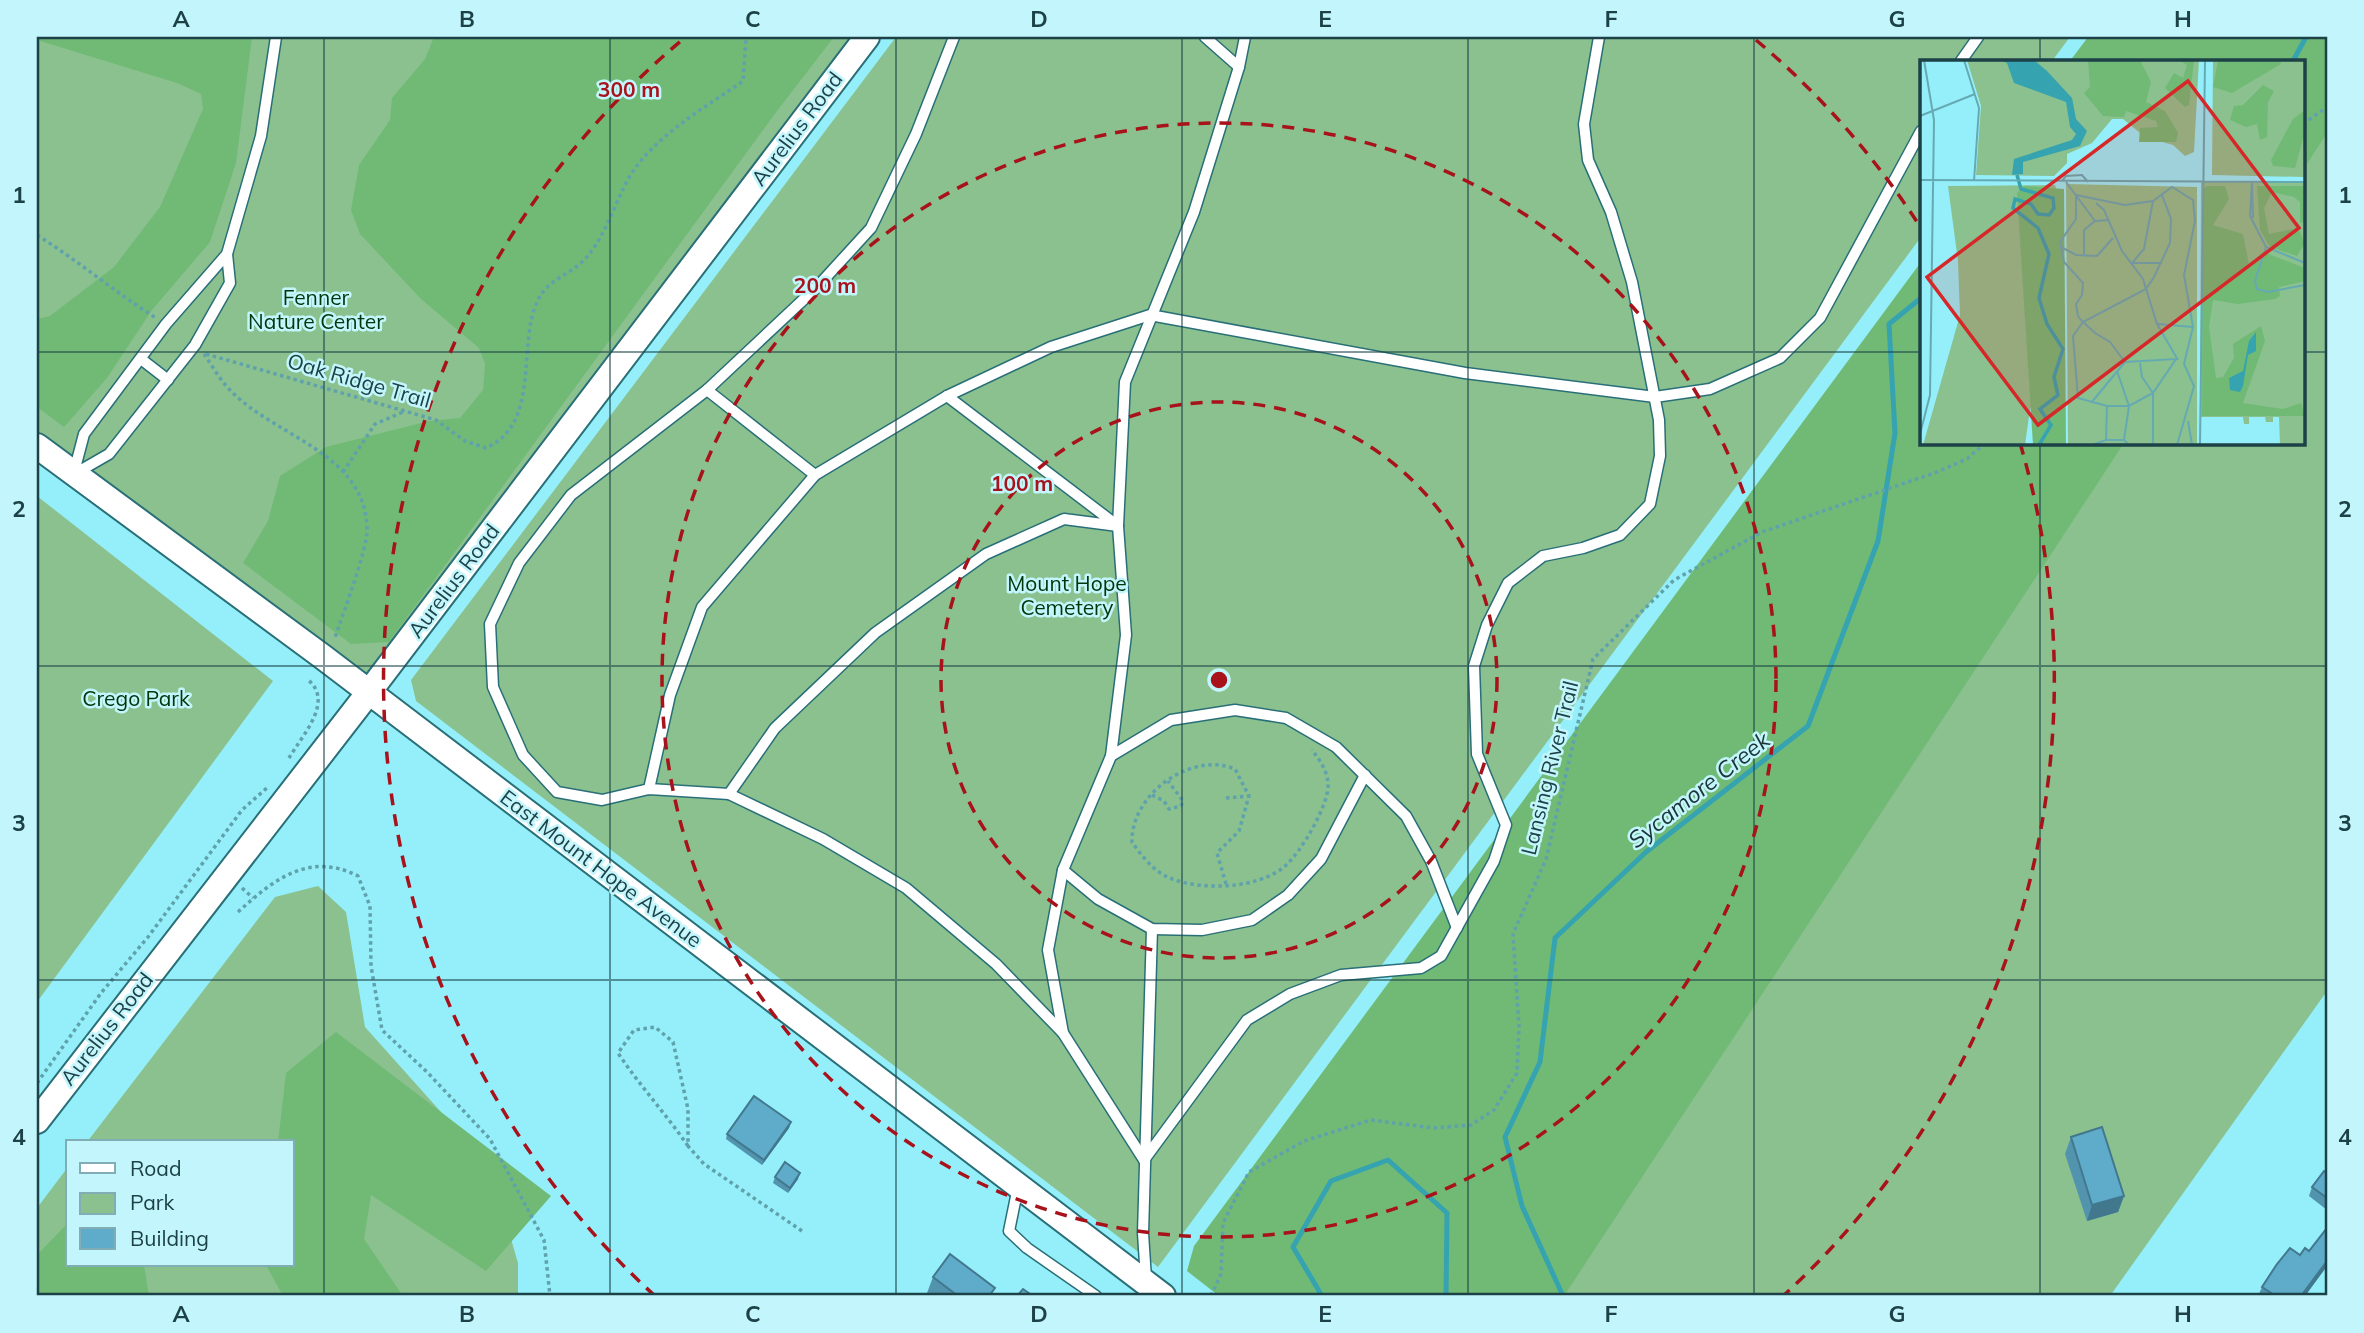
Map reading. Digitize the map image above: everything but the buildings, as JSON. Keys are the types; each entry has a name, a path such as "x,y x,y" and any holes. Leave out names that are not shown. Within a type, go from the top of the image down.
{"street":[{"name":"Aurelius Road","path":"37,1121 369,692 866,37"},
{"name":"East Mount Hope Avenue","path":"37,446 369,692 1154,1289"}],"lane":[{"path":"74,474 109,454 195,345 230,283 227,254 261,136 276,37"},
{"path":"954,37 916,134 871,228 818,286 707,390 571,495 519,562 490,624 493,687 523,755 557,792 602,800 649,789 729,794 822,839 906,888 996,964 1063,1034 1144,1160"},
{"path":"1205,37 1239,67"},
{"path":"1063,1034 1048,950 1063,870 1111,756 1126,635 1118,526 1125,382 1194,212 1239,67 1245,37"},
{"path":"1144,1160 1247,1020 1290,994 1341,975 1421,968 1441,956 1494,861 1506,825 1477,754 1474,666 1487,625 1507,583 1543,556 1583,548 1620,535 1650,504 1660,456 1655,397 1632,282 1611,212 1588,160 1584,124 1599,37"},
{"path":"1962,60 1978,37"},
{"path":"649,789 670,695 702,607 815,475 947,396 1051,347 1150,315 1465,373 1655,397 1710,389 1780,359 1820,318 1920,133"},
{"path":"74,474 84,434 166,324 227,254"},
{"path":"141,359 168,380"},
{"path":"707,390 815,475"},
{"path":"947,396 1118,526"},
{"path":"729,794 775,728 875,633 986,554 1064,519 1118,526"},
{"path":"1111,756 1171,720 1234,710 1286,718 1336,747 1406,816 1431,861 1457,928"},
{"path":"1063,870 1098,899 1152,929 1202,930 1252,920 1288,895 1321,859 1365,775"},
{"path":"1152,929 1144,1160 1154,1289"},
{"path":"1018,1186 1010,1231 1027,1248 1096,1296"}],"path":[{"name":"Oak Ridge Trail","path":"204,354 436,420 465,441 486,448 498,443 525,397 532,312 540,296 554,279 571,271 586,258 616,210 634,169 662,137 743,81 746,37"},
{"path":"2304,123 2327,107"},
{"path":"37,235 68,255 111,290 166,324"},
{"path":"195,345 233,394 324,455 343,472 362,500 368,531 335,638"},
{"path":"343,472 375,424 406,411"},
{"name":"Lansing River Trail","path":"1211,1296 1221,1274 1223,1223 1249,1172 1304,1141 1371,1121 1434,1128 1471,1125 1494,1110 1517,1073 1519,1026 1513,934 1546,859 1593,659 1674,580 1762,532 1841,508 1937,472 1967,459 1983,444"},
{"path":"288,760 319,708 320,697 307,678"},
{"path":"1226,884 1216,853 1239,831 1249,796 1235,769 1205,763 1183,771 1152,795 1132,831 1132,842 1142,856 1169,878 1196,884 1226,884 1255,882 1284,867 1308,836 1324,804 1328,784 1322,763 1308,745"},
{"path":"1152,795 1164,801 1169,809 1181,806 1182,801 1168,781"},
{"path":"37,1083 101,993 148,937 242,810 265,788 274,784"},
{"path":"1226,798 1249,796"},
{"path":"238,912 279,877 295,871 329,866 358,876 370,906 371,967 382,1030 427,1072 490,1139 544,1240 550,1296"},
{"path":"688,1146 688,1109 673,1042 655,1027 634,1030 618,1053 688,1146 704,1164 802,1231"}],"green space":[{"name":"Fenner Nature Center","path":"37,37 867,37 369,692 37,441"},
{"path":"37,37 252,37 236,163 210,242 152,310 107,378 64,427 37,407 37,319 50,316 114,267 160,207 203,109 201,94 177,83 37,40"},
{"path":"434,37 834,37 389,642 351,644 243,563 268,521 280,476 326,447 429,421 460,418 483,390 485,364 479,348 421,299 360,234 351,210 359,165 390,120 392,98 425,59"},
{"name":"Mount Hope Cemetery","path":"896,37 2070,37 2053,60 1920,60 1920,238 1158,1267 416,701 411,680"},
{"path":"2088,37 2327,37 2327,133 2304,168 2304,60 2071,60"},
{"path":"2327,135 2327,991 2110,1296 1225,1296 2008,444 2304,444 2304,144"},
{"path":"1920,263 1920,444 2123,444 1564,1296 1219,1296 1187,1271 1194,1246"},
{"name":"Crego Park","path":"37,496 273,681 37,1002"},
{"path":"318,886 346,912 365,1027 458,1131 498,1194 518,1263 518,1296 37,1296 37,1208 66,1170 66,1266 294,1266 294,1140 89,1140 275,897"},
{"path":"336,1032 551,1196 486,1271 371,1195 364,1239 403,1296 283,1296 267,1266 294,1266 294,1140 278,1140 286,1073"},
{"path":"66,1225 66,1266 144,1266 149,1296 37,1296 37,1255"}],"waterway":[{"name":"Sycamore Creek","path":"2294,60 2306,37"},
{"name":"Sycamore Creek","path":"1563,1296 1522,1206 1505,1137 1540,1062 1555,938 1646,852 1808,726 1878,541 1895,433 1889,324 1920,299"},
{"name":"Sycamore Creek","path":"1322,1296 1293,1247 1331,1181 1388,1160 1447,1213 1446,1296"}]}
